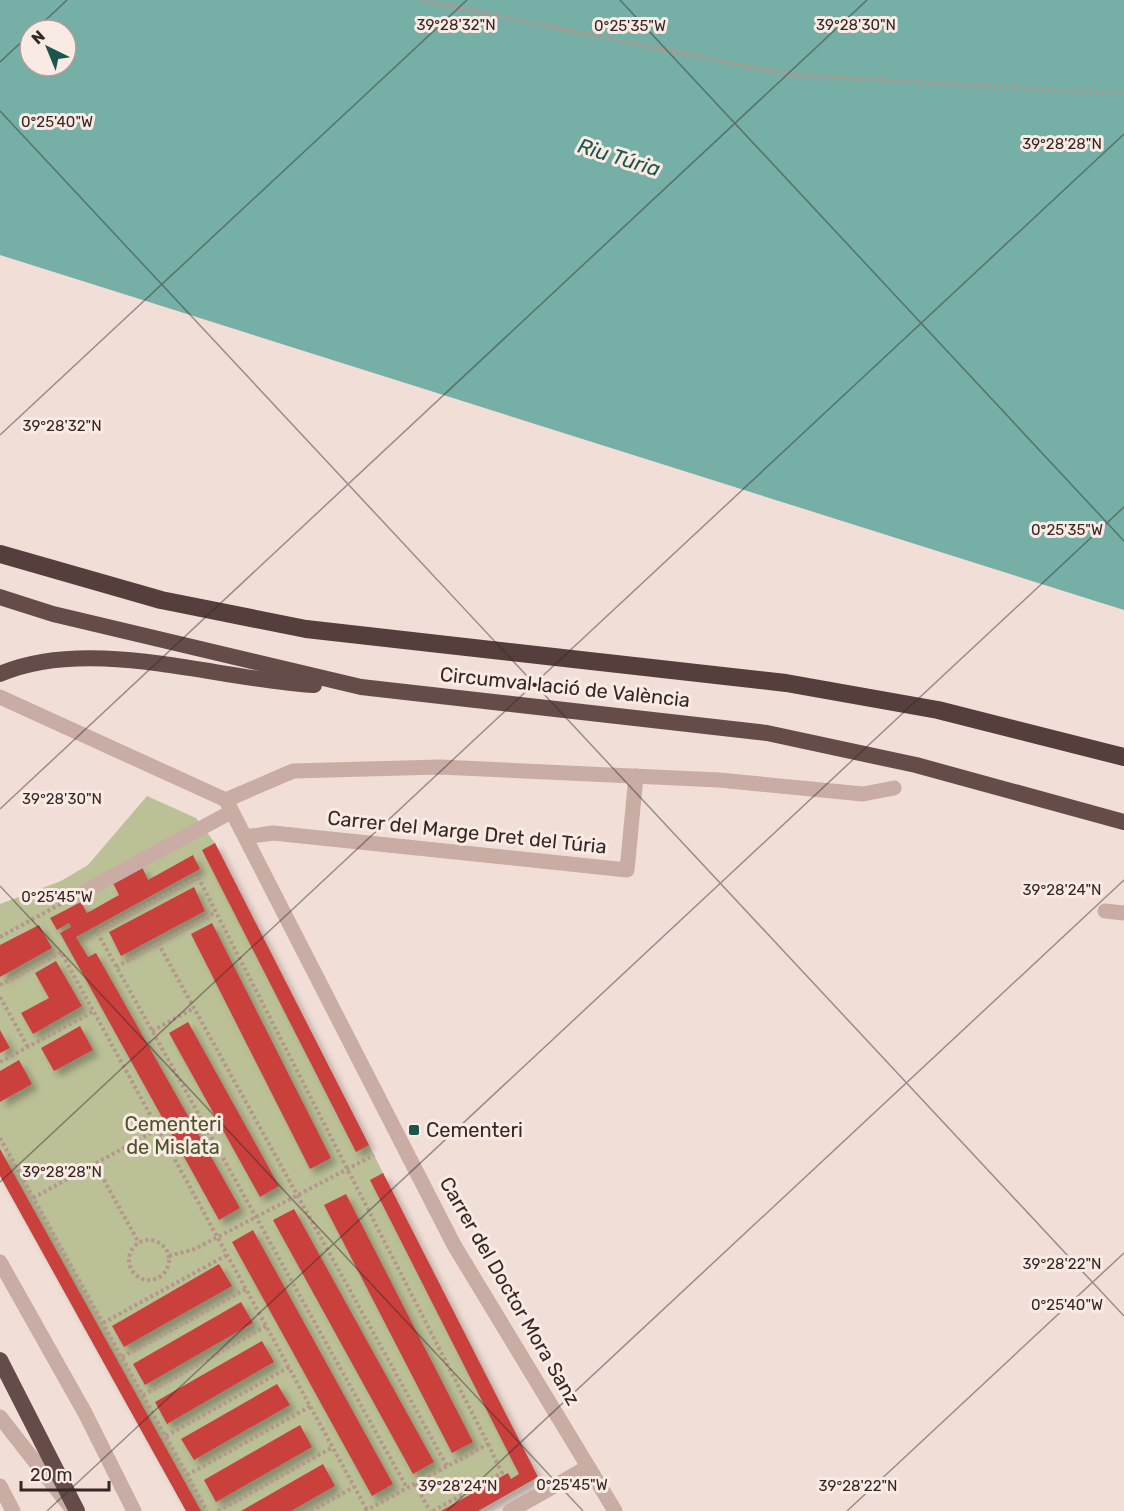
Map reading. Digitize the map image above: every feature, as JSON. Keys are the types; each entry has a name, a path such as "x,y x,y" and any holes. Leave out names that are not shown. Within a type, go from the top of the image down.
{"highway":[{"name":"Circumval·lació de València","path":"0,554 161,600 306,629 786,683 938,710 1124,756"},
{"name":"Circumval·lació de València","path":"0,597 64,616 362,687 767,733 916,765 1124,822"},
{"path":"5,672 63,659 123,660 300,684 362,687"},
{"path":"0,1360 75,1511"}],"street":[{"path":"0,697 229,806"},
{"path":"87,890 293,771 440,767 719,780 862,794 894,788"},
{"name":"Carrer del Marge Dret del Túria","path":"245,837 273,833 627,870 636,776"},
{"name":"Carrer del Doctor Mora Sanz","path":"229,806 454,1245 615,1511"},
{"path":"1105,911 1124,913"},
{"path":"0,1262 85,1413 134,1511"},
{"path":"0,1417 75,1511"},
{"path":"510,1511 588,1467"},
{"path":"0,1486 13,1511"}],"path":[{"path":"418,0 790,75 1124,94"},
{"path":"407,1488 97,932 198,877 502,1473 432,1511 415,1484"},
{"path":"0,937 87,890"},
{"path":"116,966 216,912"},
{"path":"158,943 447,1466"},
{"path":"0,985 61,952 366,1510 488,1444"},
{"path":"0,997 28,1047"},
{"path":"152,1031 194,1008"},
{"path":"0,1062 94,1011"},
{"path":"33,1198 158,1129"},
{"path":"0,1138 207,1511"},
{"path":"169,1256 195,1249 374,1155"},
{"path":"95,1164 139,1243"},
{"path":"145,1240 158,1242 169,1256 168,1268 159,1278 146,1280 139,1277 131,1267 129,1260 130,1253 145,1240"},
{"path":"103,1323 228,1255"},
{"path":"122,1357 246,1288"},
{"path":"143,1395 266,1326"},
{"path":"165,1436 289,1367"},
{"path":"187,1475 310,1406"},
{"path":"218,1511 333,1447"},
{"path":"311,1511 354,1487"}],"green space":[{"name":"Cementeri de Mislata","path":"147,796 196,818 215,843 538,1477 478,1511 186,1511 0,1176 0,904 61,881 88,865"}],"water":[{"name":"Riu Túria","path":"0,0 1124,0 1124,610 0,255"}],"building":[{"path":"215,843 369,1145 356,1152 202,850"},
{"path":"193,855 200,869 76,937 88,957 96,953 240,1208 219,1220 60,933 71,927 69,923 57,930 50,918 81,902 87,913 119,895 113,883 142,867 148,880"},
{"path":"194,887 205,911 121,956 109,932"},
{"path":"212,923 331,1158 310,1169 191,934"},
{"path":"39,925 52,948 0,977 0,945"},
{"path":"56,961 82,1006 33,1034 21,1013 49,998 35,973"},
{"path":"188,1022 279,1186 260,1197 169,1033"},
{"path":"80,1026 93,1050 54,1071 41,1048"},
{"path":"0,1030 10,1048 0,1053"},
{"path":"19,1060 32,1084 0,1102 0,1071"},
{"path":"0,1149 201,1511 186,1511 0,1176"},
{"path":"383,1173 538,1477 478,1511 441,1511 508,1473 511,1479 519,1474 370,1180"},
{"path":"346,1194 473,1442 452,1453 324,1205"},
{"path":"294,1209 434,1462 413,1474 273,1220"},
{"path":"253,1230 393,1484 372,1496 232,1242"},
{"path":"219,1264 232,1286 124,1347 112,1326"},
{"path":"241,1302 253,1323 145,1385 133,1364"},
{"path":"262,1341 274,1362 167,1424 155,1402"},
{"path":"277,1384 290,1405 194,1460 181,1439"},
{"path":"300,1425 312,1447 216,1502 204,1480"},
{"path":"323,1464 335,1486 291,1511 241,1511"}],"place":[{"name":"Cementeri","path":"414,1130"}]}
